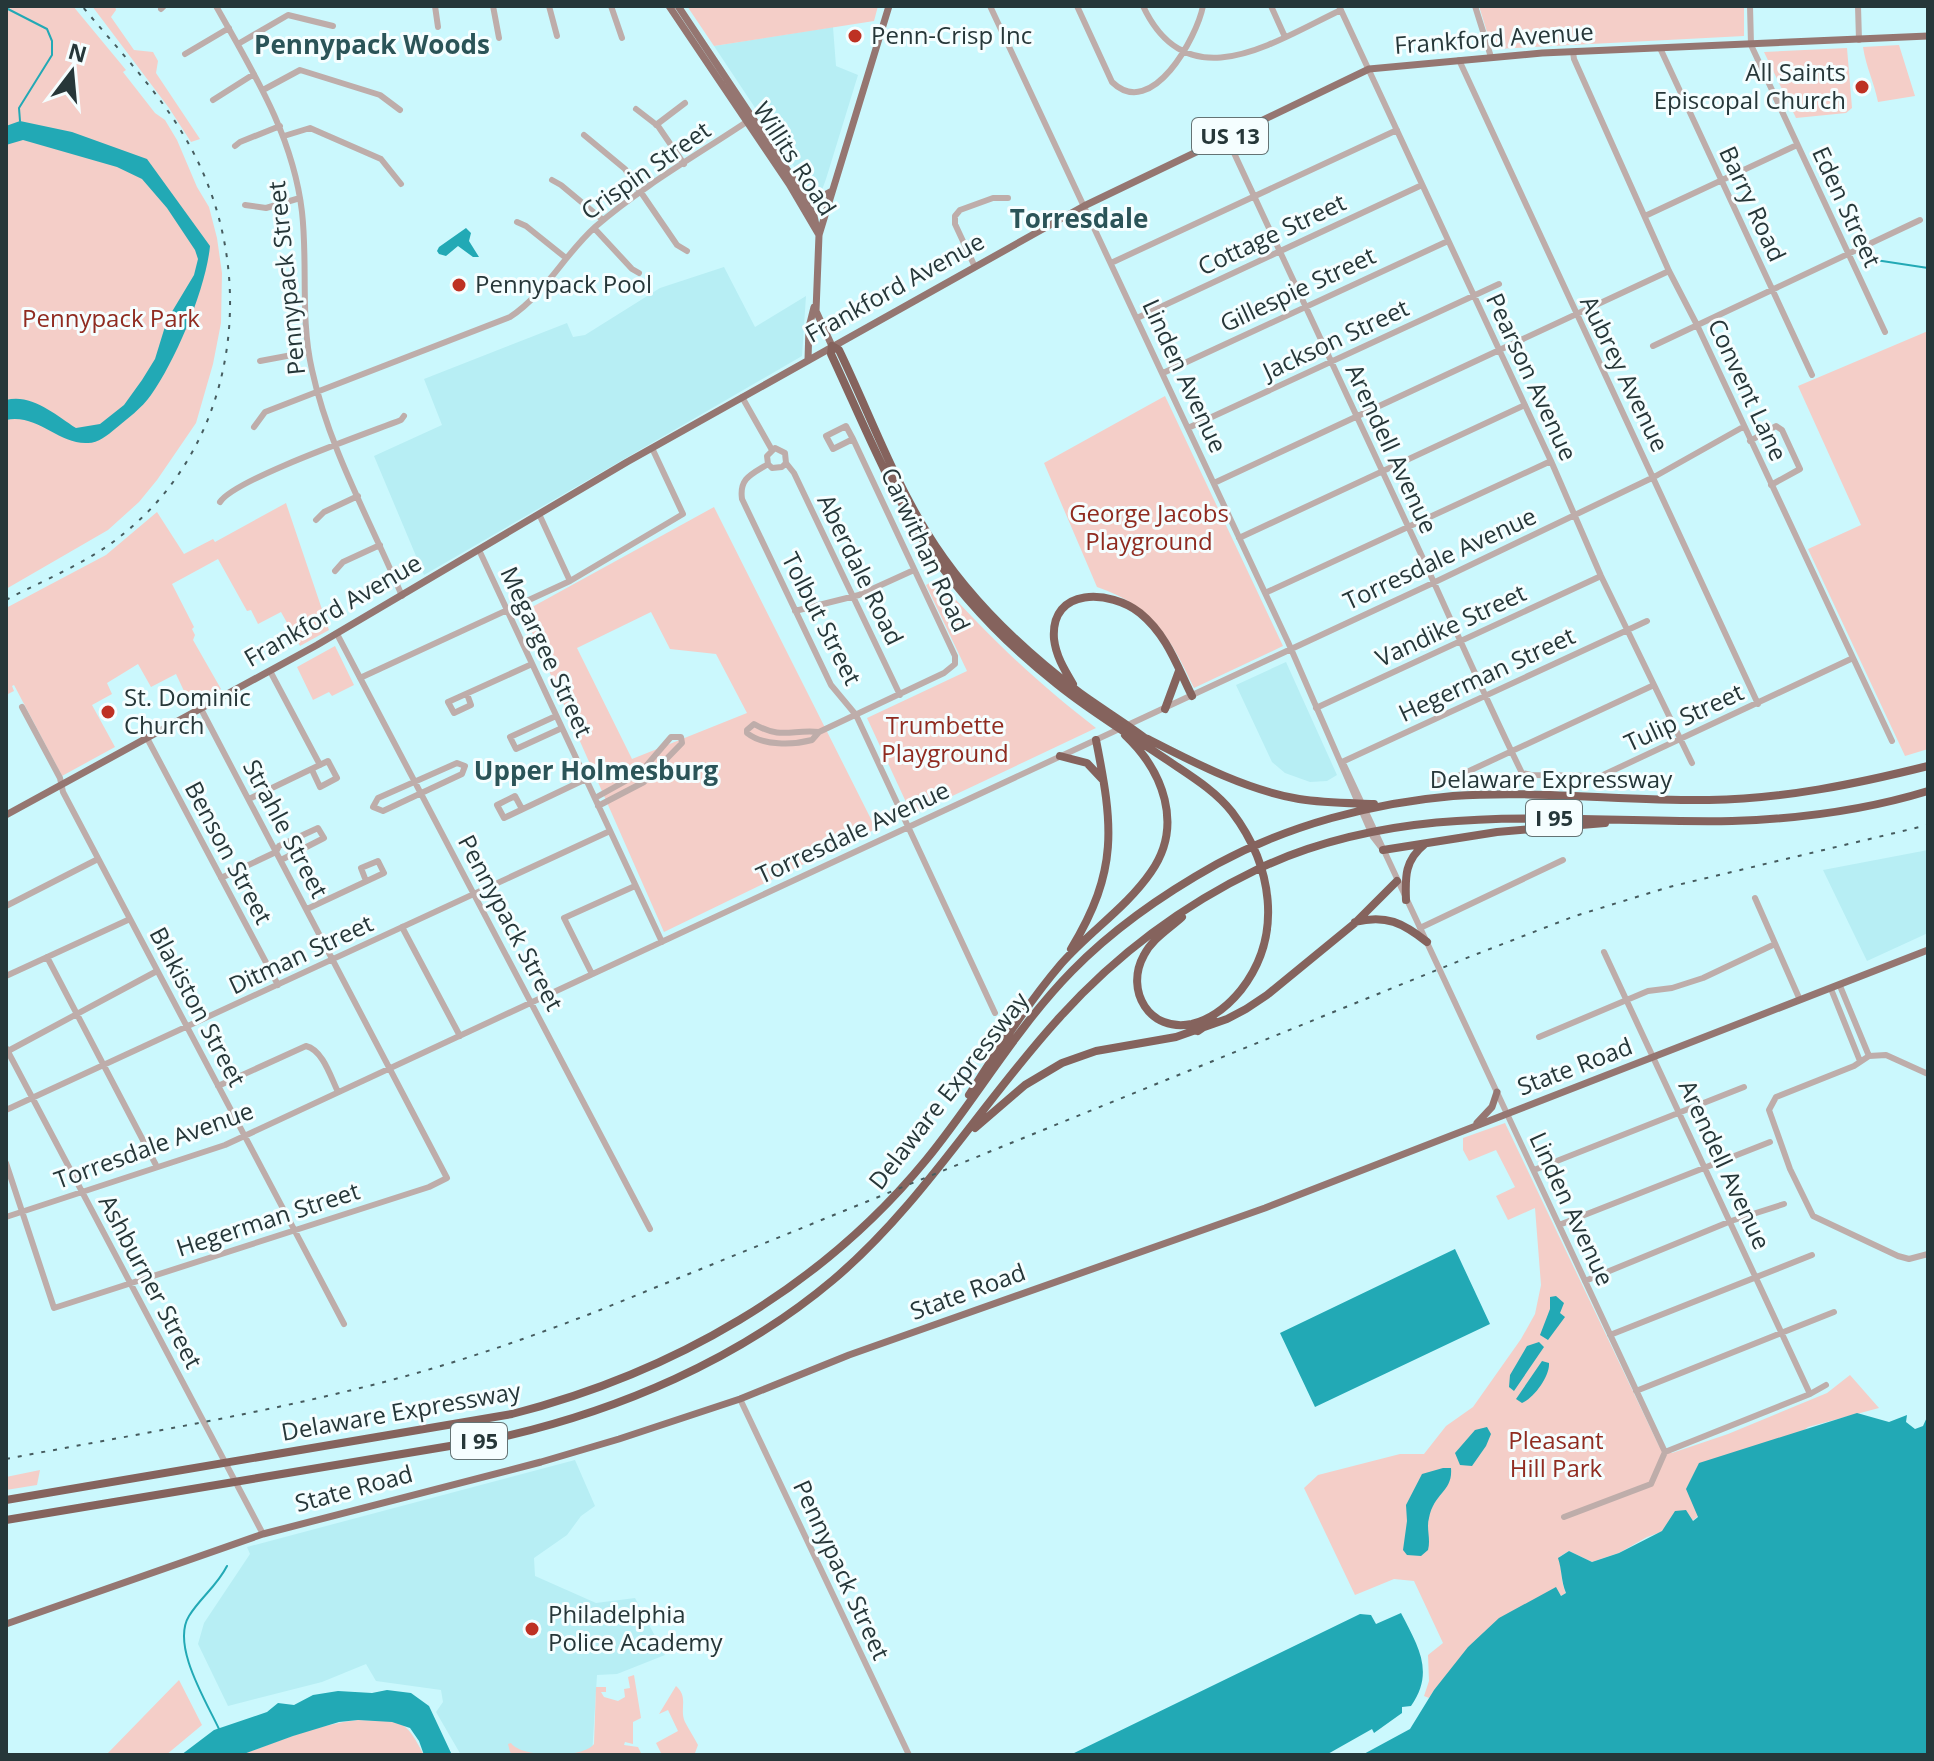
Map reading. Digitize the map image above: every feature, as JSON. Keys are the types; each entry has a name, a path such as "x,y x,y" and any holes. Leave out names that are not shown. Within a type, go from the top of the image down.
{"highway":[{"path":"1062,963 1152,872 1160,856 1168,811 1157,776 1130,740 1018,651 979,611 943,567 921,536 894,487 831,354 832,346 839,350 908,501 948,564 1009,633 1078,691 1220,793 1248,831 1265,862 1273,923 1270,941 1256,975 1234,1004 1198,1031"},
{"path":"1078,691 1061,664 1054,636 1061,613 1071,602 1084,597 1110,597 1138,611 1166,643 1192,696"},
{"path":"1162,710 1179,670"},
{"path":"1099,715 1206,786 1248,831"},
{"path":"1140,734 1212,770 1274,794 1322,802 1383,804"},
{"path":"927,1158 996,1053 1062,963 1093,909 1106,868 1110,829 1098,739"},
{"path":"1060,756 1087,763 1103,780"},
{"name":"Delaware Expressway","path":"6,1500 462,1424 565,1400 618,1382 709,1339 800,1282 895,1196 1043,1005 1070,974 1120,928 1178,888 1246,849 1311,825 1383,804 1499,795 1739,798 1859,783 1928,766"},
{"name":"Delaware Expressway","path":"6,1520 466,1444 531,1430 597,1410 688,1372 793,1311 835,1279 894,1220 1057,1019 1092,982 1136,945 1194,904 1276,862 1352,836 1393,826 1504,817 1732,821 1782,818 1928,791"},
{"path":"1383,850 1519,830 1654,820"},
{"path":"1406,900 1409,863 1413,854 1427,843"},
{"path":"954,1148 1002,1102 1042,1073 1062,1063 1096,1051 1154,1043 1198,1031 1227,1019 1267,995 1355,923 1397,881"},
{"path":"1194,904 1145,952 1138,967 1136,981 1141,1004 1161,1021 1175,1025 1189,1025 1211,1017 1247,982 1262,954 1269,918 1270,889"},
{"path":"1355,923 1375,918 1392,920 1427,942"}],"main road":[{"name":"Willits Road","path":"669,6 801,192 814,216 819,235"},
{"name":"Willits Road","path":"678,6 819,235"},
{"path":"832,346 819,319 816,301 819,235 889,6"},
{"name":"Frankford Avenue","path":"6,815 337,634 652,448 1084,206 1369,69 1573,52 1928,36"},
{"path":"801,192 819,198 833,190"},
{"path":"808,360 809,327 816,301"},
{"name":"State Road","path":"6,1624 263,1534 541,1462 740,1399 849,1355 1265,1208 1928,950"},
{"path":"1476,1124 1492,1107 1497,1092"}],"street":[{"name":"Pennypack Street","path":"216,6 263,90 284,136 300,198 308,352 318,393 335,446 402,596"},
{"path":"435,6 438,27"},
{"path":"493,6 499,38"},
{"path":"549,6 557,36"},
{"path":"611,6 622,38"},
{"name":"Linden Avenue","path":"990,6 1665,1452"},
{"path":"1077,6 1112,82 1131,92 1147,88 1170,73 1203,6"},
{"path":"1143,6 1161,34 1183,50 1204,57 1229,58 1251,53 1340,8"},
{"path":"1271,6 1285,37"},
{"path":"1475,6 1491,57"},
{"name":"Eden Street","path":"1750,6 1751,45 1885,332"},
{"path":"1858,6 1859,40"},
{"name":"Pearson Avenue","path":"1340,8 1551,461 1601,576 1692,763"},
{"path":"238,44 290,15 333,26"},
{"path":"185,54 229,28"},
{"name":"Barry Road","path":"1660,48 1812,375"},
{"name":"Convent Lane","path":"1573,52 1669,271 1892,741"},
{"name":"Aubrey Avenue","path":"1459,60 1758,704"},
{"path":"263,90 300,70 380,95 400,110"},
{"path":"213,100 254,74"},
{"path":"656,125 685,103"},
{"path":"636,109 656,125 684,164"},
{"name":"Crispin Street","path":"254,427 265,412 510,317 533,299 566,258 603,220 750,120"},
{"path":"235,146 280,126"},
{"path":"284,136 310,128 381,159 401,184"},
{"path":"1111,263 1397,130"},
{"path":"584,135 622,165 677,245 687,251"},
{"name":"Arendell Avenue","path":"1227,138 1458,642 1510,752 1524,774"},
{"path":"1645,216 1797,145"},
{"path":"552,180 603,220"},
{"name":"Cottage Street","path":"1137,318 1422,185"},
{"path":"245,205 264,208 300,198"},
{"path":"975,267 955,224 955,216 960,210 993,198 1008,198"},
{"path":"1653,346 1920,220"},
{"path":"517,222 566,258"},
{"path":"594,228 639,273"},
{"name":"Gillespie Street","path":"1163,373 1448,241"},
{"path":"1214,483 1669,271"},
{"name":"Jackson Street","path":"1188,428 1499,284"},
{"path":"260,361 308,352"},
{"path":"742,397 772,450 779,448 785,452 786,463 777,469 768,464"},
{"path":"1239,538 1525,405"},
{"path":"220,502 225,494 266,474 401,420 404,416"},
{"path":"1750,441 1776,426 1782,430 1800,469 1771,485"},
{"name":"Torresdale Avenue","path":"6,1217 216,1148 245,1135 1433,583 1654,477 1743,427"},
{"name":"Carwithan Road","path":"853,439 955,656 955,664 944,673 900,695"},
{"path":"360,678 570,581 683,514 652,448"},
{"name":"Tolbut Street","path":"772,450 767,456 768,464 745,480 742,499 831,685 856,715 995,1013"},
{"path":"1265,593 1551,461"},
{"name":"Aberdale Road","path":"786,463 794,473 900,695"},
{"path":"316,520 324,512 358,496"},
{"path":"539,514 570,581"},
{"path":"335,571 343,562 380,545"},
{"name":"Megargee Street","path":"479,550 662,942"},
{"path":"795,611 853,597 914,570"},
{"name":"Vandike Street","path":"1316,708 1601,576"},
{"name":"Hegerman Street","path":"1342,762 1647,621"},
{"name":"Pennypack Street","path":"337,634 650,1229"},
{"name":"Tulip Street","path":"1524,774 1601,776 1853,658"},
{"path":"467,694 532,664"},
{"path":"270,671 320,765"},
{"path":"1438,780 1454,778 1654,685"},
{"path":"819,732 812,740 788,744 753,738 747,730 754,724 767,732 780,734 819,732 900,695"},
{"name":"Blakiston Street","path":"22,707 98,859 344,1324"},
{"name":"Strahle Street","path":"201,709 447,1178"},
{"path":"556,716 510,737 516,749 562,728"},
{"path":"595,798 640,773 671,737 681,737 682,743 644,782 598,806"},
{"name":"Benson Street","path":"147,738 278,985"},
{"path":"249,799 328,761 337,778 320,787 312,770"},
{"path":"457,763 465,766 462,774 421,793 383,811 373,807 376,799 414,781 457,763"},
{"path":"522,809 586,779"},
{"path":"221,878 318,828 324,838 281,860"},
{"name":"Ditman Street","path":"6,1110 610,831"},
{"path":"6,906 98,859"},
{"path":"1420,928 1563,860"},
{"path":"307,909 366,881"},
{"path":"592,974 564,918 635,886"},
{"path":"1755,898 1800,1000"},
{"path":"6,976 130,919"},
{"path":"402,927 460,1036"},
{"path":"1539,1037 1652,990 1672,988 1703,978 1775,944"},
{"name":"Arendell Avenue","path":"1604,952 1810,1394"},
{"path":"47,957 157,1167"},
{"path":"7,1049 157,971"},
{"path":"1840,986 1869,1056"},
{"path":"1831,989 1860,1061"},
{"path":"218,1086 302,1047 310,1047 316,1050 338,1092"},
{"name":"Ashburner Street","path":"7,1049 263,1534"},
{"path":"1928,1074 1886,1055 1869,1056 1854,1066 1776,1097 1770,1104 1770,1116 1790,1169 1813,1216 1898,1256 1909,1259 1928,1254"},
{"path":"1534,1170 1744,1087"},
{"path":"1559,1225 1770,1142"},
{"path":"6,1163 23,1211"},
{"name":"Hegerman Street","path":"23,1211 54,1307 295,1231 429,1187 447,1178"},
{"path":"1585,1281 1731,1221 1784,1204"},
{"path":"1610,1335 1812,1255"},
{"path":"1636,1391 1834,1312"},
{"path":"1564,1517 1651,1484 1665,1452 1826,1385"},
{"name":"Pennypack Street","path":"740,1399 909,1755"}],"shaded area":[{"path":"833,27 836,66 858,75 826,179 822,190 816,194 809,189 714,46"},
{"path":"724,267 755,327 806,296 802,356 424,575 374,456 442,425 424,379 567,323 573,337 585,335 660,288"},
{"path":"1286,662 1337,775 1327,781 1310,782 1285,773 1272,762 1236,685"},
{"path":"1928,850 1928,933 1867,961 1823,870"},
{"path":"575,1460 595,1506 581,1516 567,1535 534,1558 535,1576 596,1603 635,1598 665,1655 617,1674 597,1675 592,1755 461,1755 436,1712 443,1702 441,1690 376,1681 366,1664 322,1682 228,1706 198,1644 204,1623 250,1554 247,1547"}],"green space":[{"name":"Pennypack Park","path":"6,6 73,6 126,70 123,72 155,113 165,120 209,207 222,273 221,323 196,423 139,502 108,530 6,589"},
{"path":"92,6 115,6 111,17 134,50 153,52 158,61 156,73 200,139 191,142"},
{"path":"687,6 878,6 874,21 714,46"},
{"path":"1479,6 1744,6 1744,36 1495,49"},
{"path":"1899,45 1915,96 1878,102 1863,47"},
{"path":"1847,48 1852,108 1846,113 1796,118 1764,52"},
{"path":"1928,331 1928,749 1905,756 1808,549 1861,525 1798,386"},
{"name":"George Jacobs Playground","path":"1165,396 1283,646 1194,688 1177,653 1158,626 1132,604 1097,587 1044,463"},
{"path":"286,503 329,630 300,646 281,612 258,624 251,610 247,611 218,559 172,584 194,627 193,640 221,689 191,706 176,674 151,687 138,664 107,683 112,694 92,705 115,747 62,776 14,685 14,691 6,695 6,608 106,555 157,512 184,554 213,539 215,542"},
{"path":"714,507 876,829 664,932 523,612","holes":["651,612 670,649 716,654 747,713 632,759 577,648"]},
{"name":"Trumbette Playground","path":"937,579 1013,658 1096,728 912,815 867,718 967,671 926,585"},
{"path":"335,646 354,685 332,696 329,692 313,700 297,667"},
{"name":"Pleasant Hill Park","path":"1505,1123 1659,1446 1672,1453 1728,1434 1827,1393 1850,1375 1879,1408 1808,1427 1692,1521 1592,1562 1569,1551 1559,1557 1566,1593 1561,1596 1556,1588 1434,1690 1429,1698 1424,1696 1429,1681 1428,1655 1443,1643 1414,1581 1394,1579 1355,1595 1304,1488 1318,1475 1400,1454 1424,1454 1446,1426 1473,1407 1535,1314 1541,1285 1535,1208 1508,1220 1496,1196 1515,1187 1496,1150 1469,1161 1463,1150 1463,1138"},
{"path":"40,1470 37,1485 6,1490 6,1477"},
{"path":"634,1675 641,1718 633,1722 633,1744 625,1742 624,1745 638,1747 642,1755 552,1755 578,1752 594,1744 596,1687 606,1687 606,1692 601,1692 604,1697 618,1701 625,1697 624,1689 630,1688 628,1677"},
{"path":"179,1680 202,1725 166,1755 106,1755"},
{"path":"676,1686 682,1694 685,1722 698,1745 695,1753 704,1755 662,1755 656,1743 678,1731 668,1710 659,1714"},
{"path":"358,1720 393,1722 406,1727 424,1755 241,1755 313,1729"},
{"path":"508,1744 527,1752 552,1755 513,1755"}],"water":[{"path":"20,121 72,132 147,159 210,246 196,302 180,344 161,380 134,413 106,436 92,443 67,439 28,421 6,420 6,400 34,402 76,428 100,424 124,405 155,359 167,320 194,275 198,259 167,208 142,179 117,167 23,140 6,145 6,126"},
{"path":"466,228 471,233 469,241 479,257 473,257 458,246 446,256 439,254 439,247"},
{"path":"1455,1249 1490,1324 1315,1407 1280,1333"},
{"path":"1556,1296 1564,1303 1560,1313 1565,1317 1548,1340 1540,1335 1550,1309 1550,1297"},
{"path":"1539,1342 1544,1347 1514,1391 1509,1387 1510,1375 1527,1346"},
{"path":"1542,1361 1549,1363 1544,1380 1522,1403 1516,1399"},
{"path":"1857,1413 1889,1422 1907,1415 1906,1422 1915,1429 1923,1426 1928,1415 1928,1755 1362,1755 1410,1729 1434,1690 1468,1647 1499,1618 1556,1587 1561,1596 1566,1593 1558,1558 1569,1551 1592,1562 1619,1553 1662,1531 1675,1511 1686,1510 1693,1521 1698,1517 1686,1489 1699,1463"},
{"path":"1487,1427 1491,1434 1472,1466 1460,1465 1455,1453 1475,1430"},
{"path":"1451,1468 1451,1476 1431,1509 1428,1550 1421,1556 1407,1555 1403,1550 1406,1505 1422,1474"},
{"path":"1401,1613 1421,1659 1422,1682 1418,1694 1411,1706 1402,1707 1402,1713 1374,1733 1372,1729 1326,1755 1070,1755 1360,1614 1371,1615 1376,1624"},
{"path":"387,1690 411,1693 429,1706 452,1755 424,1755 410,1728 392,1722 358,1720 339,1722 241,1755 181,1755 214,1730 267,1712 278,1703 294,1705 313,1695 338,1691 372,1693"}],"waterway":[{"path":"6,8 47,29 52,41 52,55 19,108 20,121"},
{"path":"1869,259 1928,268"},
{"path":"219,1729 192,1673 184,1642 189,1616 227,1566"}],"railway":[{"path":"6,600 109,545 161,498 191,454 213,407 226,356 230,304 226,251 213,199 181,130 141,75 82,6"},
{"path":"6,1459 309,1400 415,1374 477,1354 600,1310 1575,916 1669,887 1928,825"}],"place":[{"name":"Penn-Crisp Inc","path":"855,36"},
{"name":"All Saints Episcopal Church","path":"1862,87"},
{"name":"Pennypack Pool","path":"459,285"},
{"name":"St. Dominic Church","path":"108,712"},
{"name":"Philadelphia Police Academy","path":"532,1629"}],"district":[{"name":"Pennypack Woods","path":"372,45"},
{"name":"Torresdale","path":"1079,219"},
{"name":"Upper Holmesburg","path":"596,771"}]}
